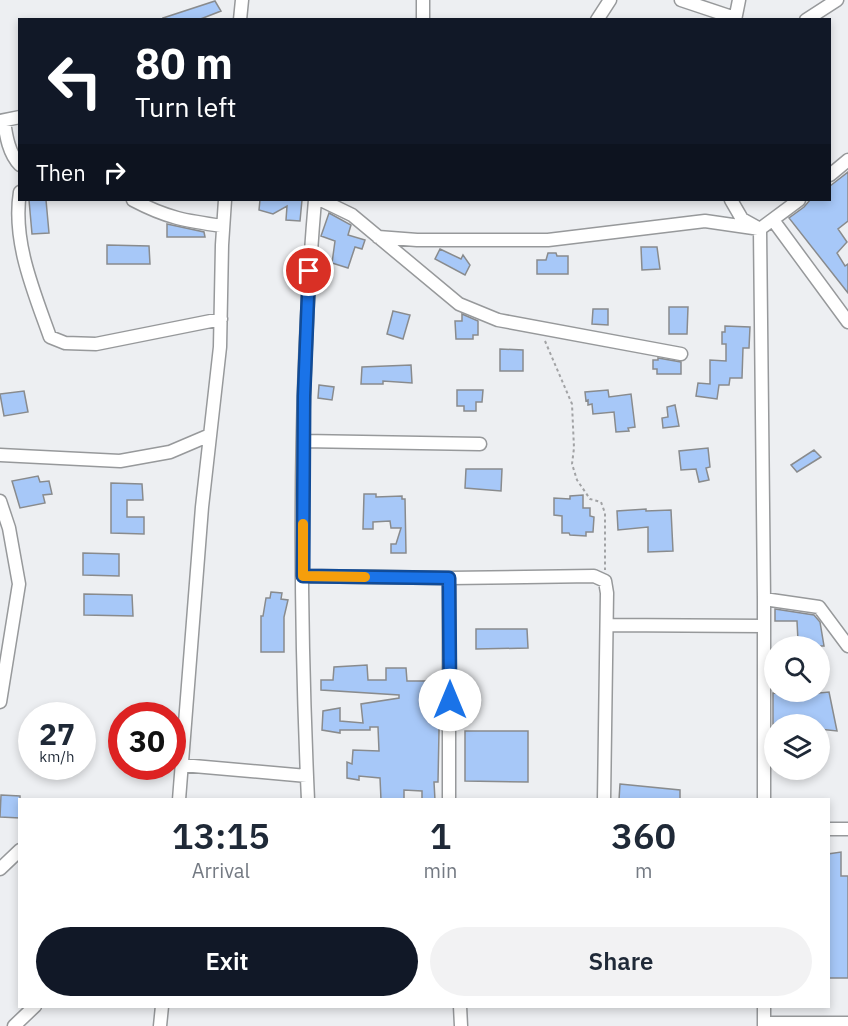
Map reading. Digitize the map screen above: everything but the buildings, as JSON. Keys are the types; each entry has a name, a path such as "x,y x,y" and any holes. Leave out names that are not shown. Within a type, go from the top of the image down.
{"street":[{"path":"240,18 242,0"},
{"path":"423,0 423,18"},
{"path":"598,18 610,0"},
{"path":"681,0 732,18"},
{"path":"735,18 739,0"},
{"path":"809,18 837,0"},
{"path":"18,117 2,121 7,140 18,163"},
{"path":"831,174 848,160"},
{"path":"18,201 20,241 50,338 65,343 96,344 221,319"},
{"path":"135,201 158,213 182,220 223,226"},
{"path":"186,713 202,507 220,346 225,201"},
{"path":"308,798 303,694 303,441 309,271 315,201"},
{"path":"323,201 352,215 459,304 498,320 681,354"},
{"path":"732,201 742,219 760,229"},
{"path":"378,237 417,240 548,240 705,221 760,229 798,201"},
{"path":"773,220 848,322"},
{"path":"760,229 764,798"},
{"path":"0,455 120,461 170,452 210,435"},
{"path":"303,441 480,444"},
{"path":"0,501 9,528 19,584 0,702"},
{"path":"303,576 449,578 594,576 605,581 608,593 604,798"},
{"path":"449,578 449,798"},
{"path":"764,599 819,607 848,646"},
{"path":"607,625 764,626"},
{"path":"186,765 307,776"},
{"path":"179,798 181,780"},
{"path":"830,829 848,829"},
{"path":"0,869 18,852"},
{"path":"14,1026 33,1008"},
{"path":"160,1026 162,1008"},
{"path":"460,1008 461,1026"},
{"path":"764,1008 764,1024 848,1023"}],"path":[{"path":"539,327 572,404 574,448 572,464 577,480 590,499 602,501 605,513 605,581"}],"slow traffic":[{"path":"303,524 303,576 365,577"}],"route":[{"path":"309,271 304,396 303,576 449,578 450,700"}]}
